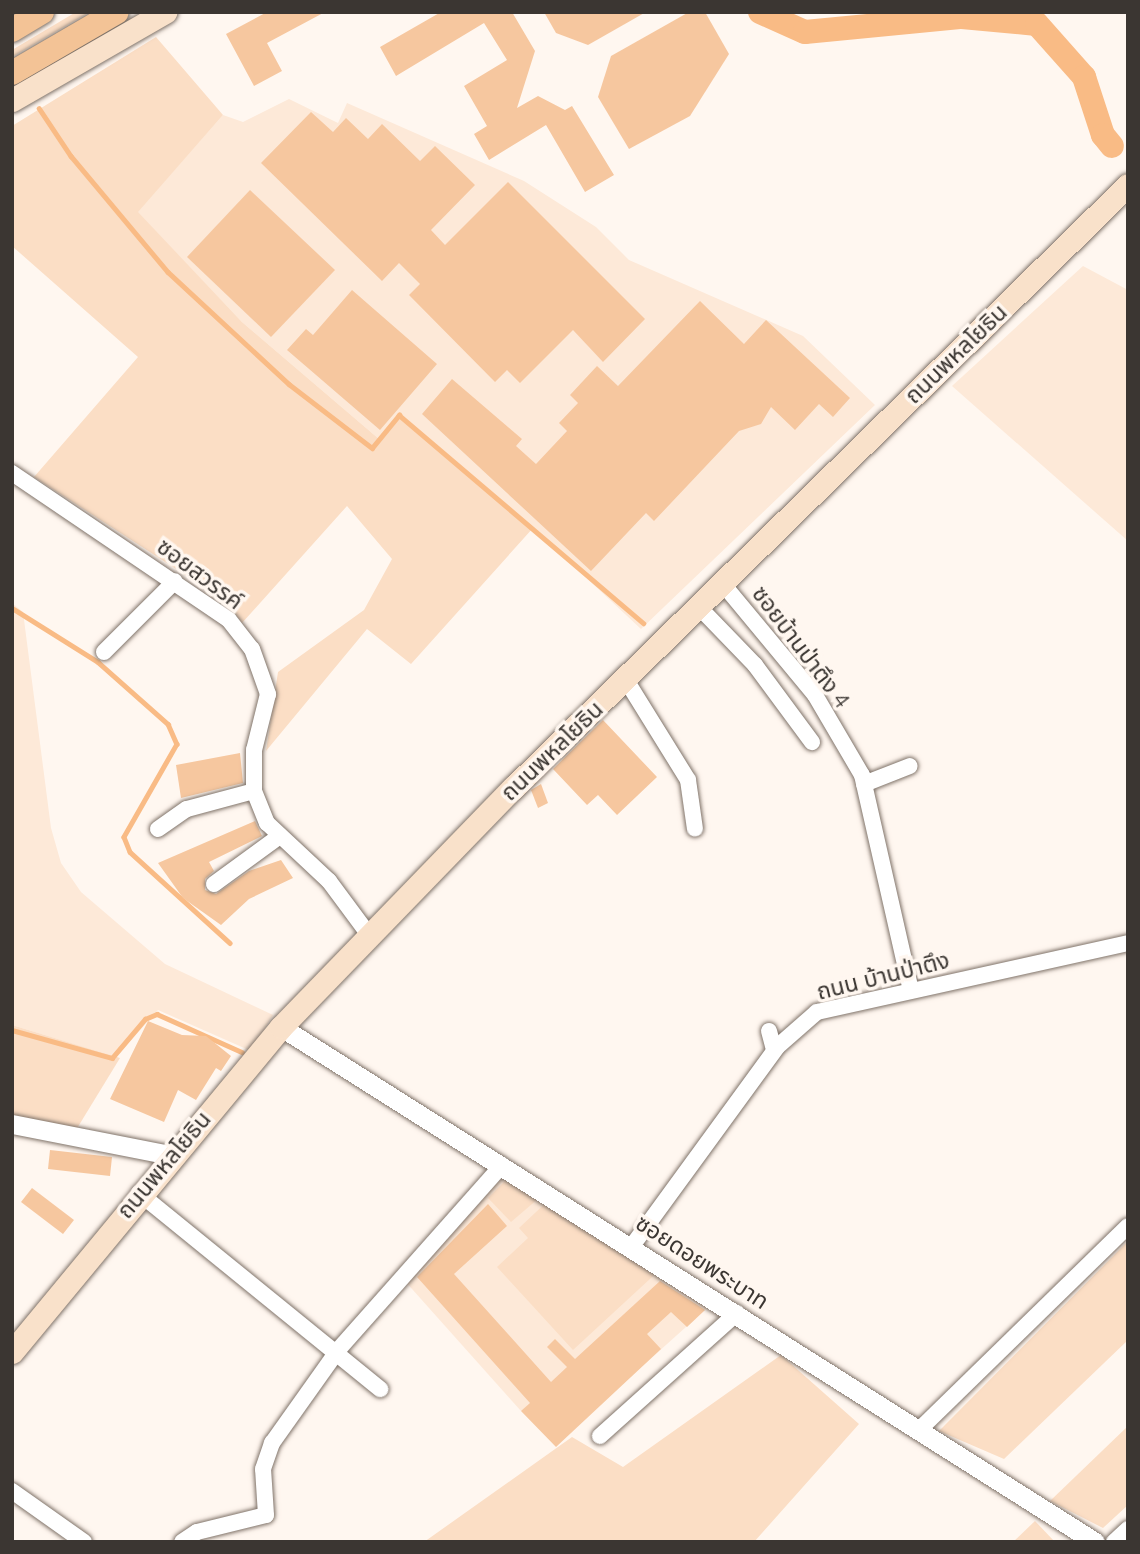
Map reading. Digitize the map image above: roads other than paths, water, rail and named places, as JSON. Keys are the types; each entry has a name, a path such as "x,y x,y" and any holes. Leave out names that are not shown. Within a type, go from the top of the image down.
{"main road":[{"path":"12,30 43,12"},
{"path":"12,73 117,12"},
{"path":"12,100 165,12"},
{"name":"ถนนพหลโยธิน","path":"12,1352 170,1155 281,1027 369,935 625,680 1128,185"}],"street":[{"name":"ซอยสวรรค์","path":"12,473 229,620 252,649 265,677 268,694 254,750 254,791 276,838 329,881 369,935"},
{"path":"104,652 175,581"},
{"name":"ซอยบ้านป่าตึง 4","path":"723,583 816,695 863,780 911,991"},
{"path":"699,607 755,665 812,742"},
{"path":"625,680 688,780 695,829"},
{"path":"863,780 910,766"},
{"path":"158,829 187,809 254,791"},
{"path":"214,884 276,838"},
{"name":"ถนน บ้านป่าตึง","path":"632,1246 774,1051 817,1012 1128,943"},
{"name":"ซอยดอยพระบาท","path":"281,1027 632,1246 1095,1542"},
{"path":"769,1031 774,1051"},
{"path":"12,1124 170,1155"},
{"path":"182,1542 197,1532 266,1515 262,1469 272,1443 338,1350 502,1165"},
{"path":"139,1193 338,1350 380,1389"},
{"path":"918,1430 1128,1226"},
{"path":"600,1436 737,1313"},
{"path":"12,1491 84,1542"},
{"path":"1114,1542 1128,1528"}],"waterway":[{"path":"760,12 805,32 962,17 1037,24 1084,77 1103,135 1112,146"},
{"path":"39,108 71,156 168,272 289,384 372,448 399,415 643,623"},
{"path":"12,608 98,662 168,724 177,744 124,837 130,852 230,943"},
{"path":"12,1030 112,1058 145,1019 157,1014 242,1052"}]}
